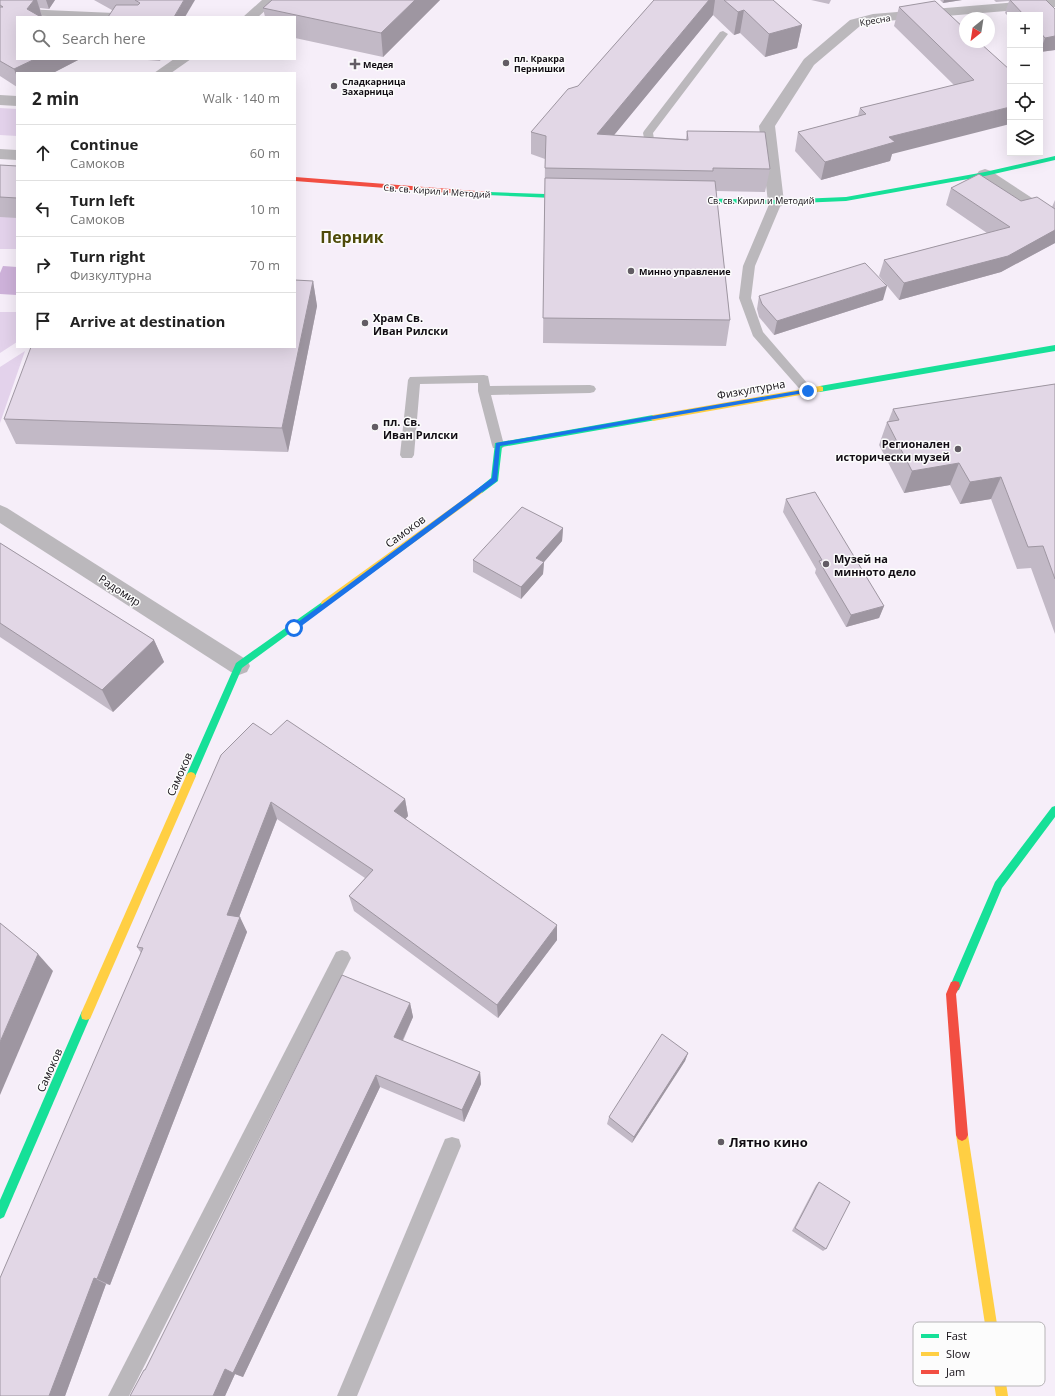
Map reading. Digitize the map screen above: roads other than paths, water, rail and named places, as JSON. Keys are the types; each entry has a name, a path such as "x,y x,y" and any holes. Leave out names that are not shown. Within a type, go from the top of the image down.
{"street":[{"path":"251,16 270,0"},
{"name":"Кресна","path":"776,202 761,130 809,62 855,23 873,18 1055,3"},
{"path":"163,72 182,60"},
{"path":"0,100 16,101"},
{"path":"0,154 16,155"},
{"name":"Св. св. Кирил и Методий","path":"674,200 776,202 846,199 985,174 1055,158"},
{"path":"985,174 1055,221"},
{"name":"Св. св. Кирил и Методий","path":"296,179 443,192 587,198"},
{"name":"Физкултурна","path":"498,445 1055,348"},
{"name":"Самоков","path":"0,1213 239,666 294,628 495,479 498,445"},
{"name":"Радомир","path":"0,513 239,666"},
{"path":"991,1322 962,1133 951,994 998,885 1055,810"},
{"path":"1000,1386 1002,1396"}],"lane":[{"path":"0,11 114,16"},
{"path":"675,143 660,144 649,141 648,133 723,34"},
{"path":"776,202 748,266 745,298 757,333 808,391"},
{"path":"407,455 414,380 484,379 484,391 498,445"},
{"path":"484,391 590,389"},
{"path":"118,1396 342,958"},
{"path":"348,1396 452,1146"}],"place":[{"name":"пл. Кракра Пернишки","path":"506,63"},
{"name":"Медея","path":"355,64"},
{"name":"Сладкарница Захарница","path":"334,86"},
{"name":"Минно управление","path":"631,271"},
{"name":"Храм Св. Иван Рилски","path":"365,323"},
{"name":"пл. Св. Иван Рилски","path":"375,427"},
{"name":"Регионален исторически музей","path":"958,449"},
{"name":"Музей на минното дело","path":"826,564"},
{"name":"Лятно кино","path":"721,1142"}],"district":[{"name":"Перник","path":"352,237"}]}
